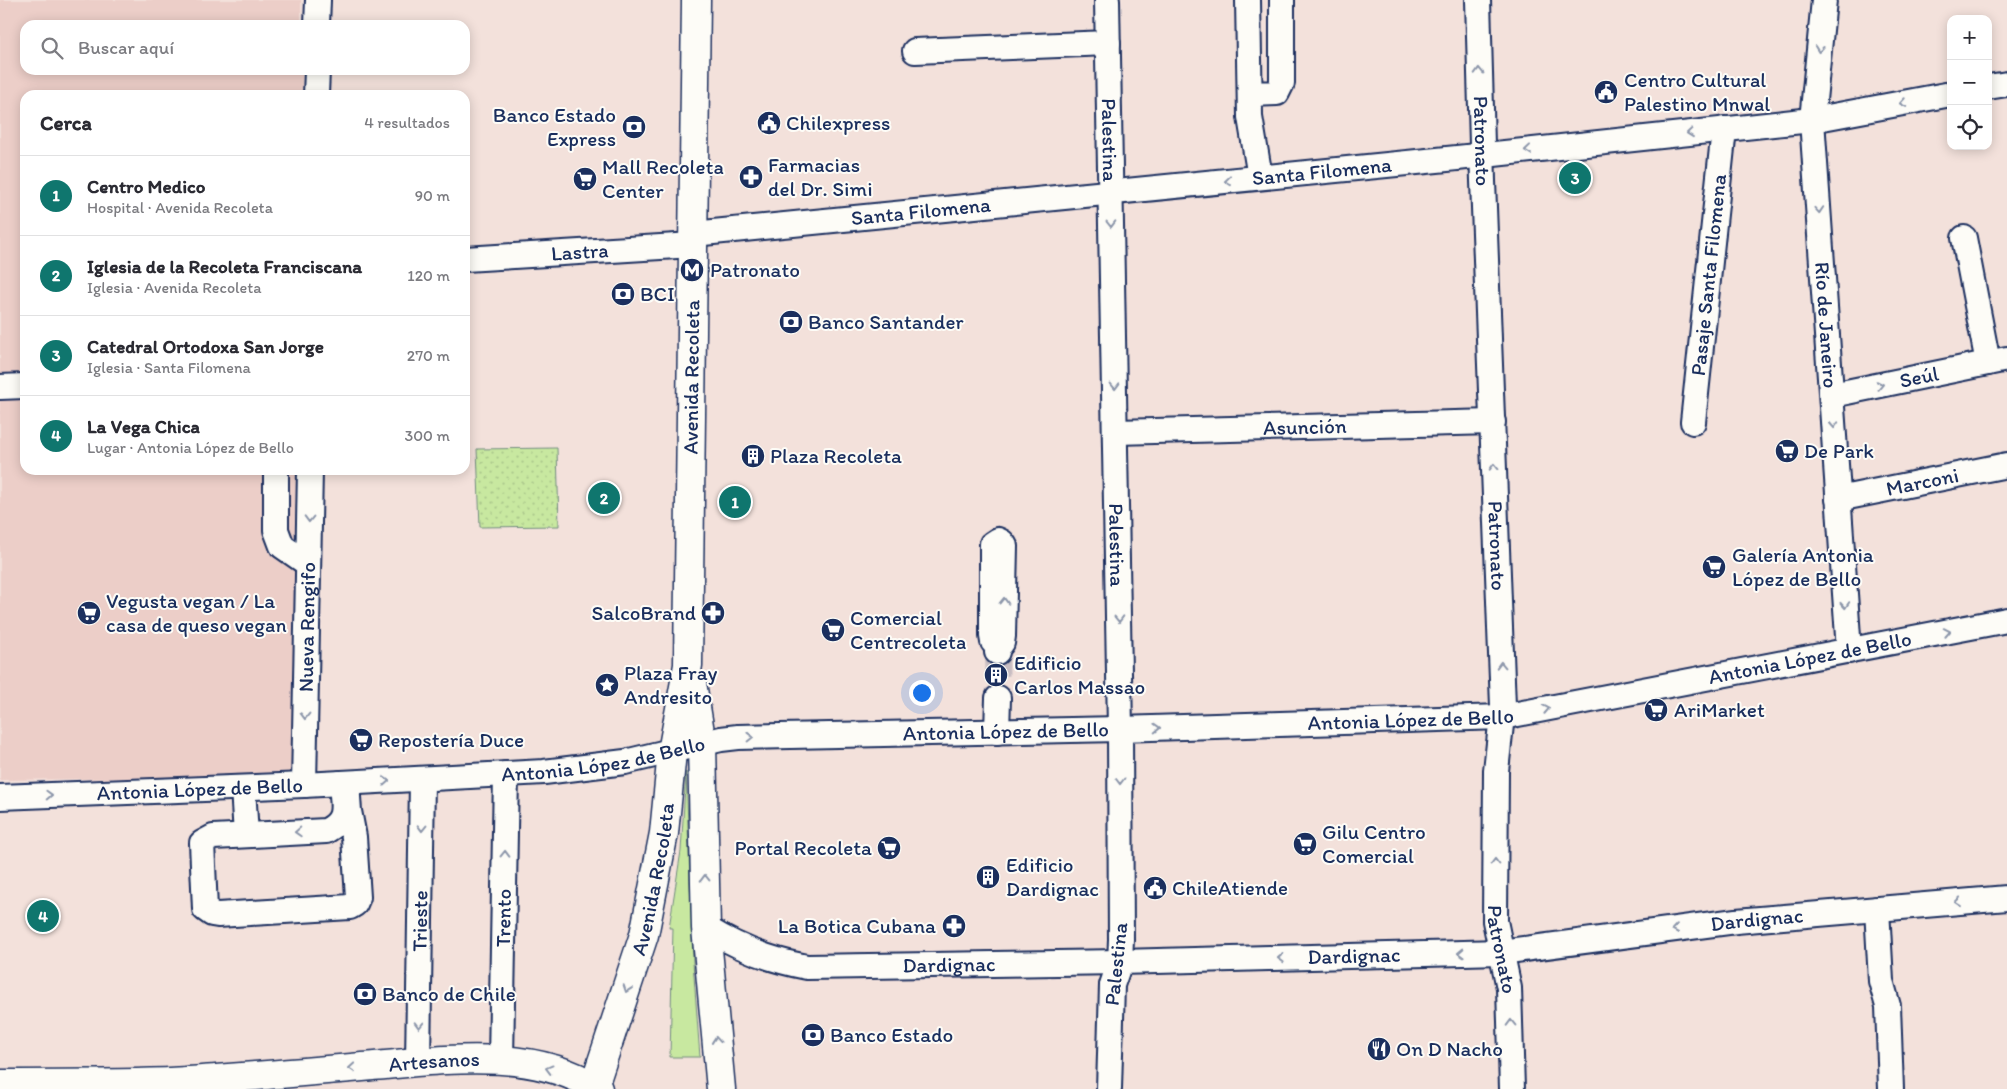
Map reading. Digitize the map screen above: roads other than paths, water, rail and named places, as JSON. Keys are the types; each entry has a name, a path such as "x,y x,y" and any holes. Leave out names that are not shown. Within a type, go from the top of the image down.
{"main road":[{"name":"Avenida Recoleta","path":"595,1088 644,935 664,832 672,752 688,664 696,0"},
{"name":"Avenida Recoleta","path":"688,664 702,744 706,928 721,1089"},
{"name":"Artesanos","path":"0,1084 190,1086 418,1063 501,1060 549,1068 595,1088"}],"street":[{"path":"318,0 318,20"},
{"name":"Palestina","path":"1108,0 1120,729 1120,962 1112,985 1109,1089"},
{"path":"1248,0 1250,117 1260,177"},
{"path":"1250,94 1277,93 1280,89 1282,83 1282,0"},
{"name":"Patronato","path":"1478,0 1503,706 1496,756 1495,920 1509,988 1512,1089"},
{"name":"Río de Janeiro","path":"1824,0 1812,120 1849,651"},
{"path":"915,51 1108,43"},
{"path":"316,90 317,75"},
{"path":"1992,86 2007,84"},
{"name":"Santa Filomena","path":"693,239 1111,192 1812,120 1947,95"},
{"name":"Pasaje Santa Filomena","path":"1693,422 1724,129"},
{"path":"1964,238 1997,361"},
{"name":"Lastra","path":"470,259 693,239"},
{"name":"Seúl","path":"1832,395 1997,361"},
{"path":"0,387 20,386"},
{"name":"Asunción","path":"1116,432 1493,422"},
{"name":"Marconi","path":"1838,499 2007,465"},
{"path":"276,475 276,530 282,546 308,564"},
{"name":"Nueva Rengifo","path":"304,785 310,475"},
{"name":"Antonia López de Bello","path":"0,798 422,779 581,768 626,762 738,737 1120,729 1502,717 2007,620"},
{"path":"998,698 998,732"},
{"name":"Trento","path":"501,1060 506,774"},
{"name":"Trieste","path":"418,1063 422,779"},
{"path":"344,783 344,826 354,837 358,897 355,904 350,907 218,915 212,914 206,909 204,904 202,843 213,837 326,831 344,826"},
{"path":"243,788 246,835"},
{"name":"Dardignac","path":"706,928 743,949 763,957 807,967 1120,962 1501,952 1736,921 2007,898"},
{"path":"1877,909 1881,981 1888,1006 1891,1089"}],"tunnel":[{"path":"997,652 998,698"}],"place":[{"name":"Centro Cultural Palestino Mnwal","path":"1606,92"},
{"name":"Chilexpress","path":"769,123"},
{"name":"Banco Estado Express","path":"634,127"},
{"name":"Farmacias del Dr. Simi","path":"751,177"},
{"name":"Catedral Ortodoxa San Jorge","path":"1575,178"},
{"name":"Mall Recoleta Center","path":"585,179"},
{"name":"Patronato","path":"692,270"},
{"name":"BCI","path":"623,294"},
{"name":"Banco Santander","path":"791,322"},
{"name":"De Park","path":"1787,451"},
{"name":"Plaza Recoleta","path":"753,456"},
{"name":"Iglesia de la Recoleta Franciscana","path":"604,498"},
{"name":"Centro Medico","path":"735,502"},
{"name":"Galería Antonia López de Bello","path":"1714,567"},
{"name":"Vegusta vegan / La casa de queso vegan","path":"89,613"},
{"name":"SalcoBrand","path":"713,613"},
{"name":"Comercial Centrecoleta","path":"833,630"},
{"name":"Edificio Carlos Massao","path":"996,675"},
{"name":"Plaza Fray Andresito","path":"607,685"},
{"name":"AriMarket","path":"1656,710"},
{"name":"Repostería Duce","path":"361,740"},
{"name":"Gilu Centro Comercial","path":"1305,844"},
{"name":"Portal Recoleta","path":"889,848"},
{"name":"Edificio Dardignac","path":"988,877"},
{"name":"ChileAtiende","path":"1155,888"},
{"name":"La Vega Chica","path":"43,916"},
{"name":"La Botica Cubana","path":"954,926"},
{"name":"Banco de Chile","path":"365,994"},
{"name":"Banco Estado","path":"813,1035"},
{"name":"On D Nacho","path":"1379,1049"}]}
